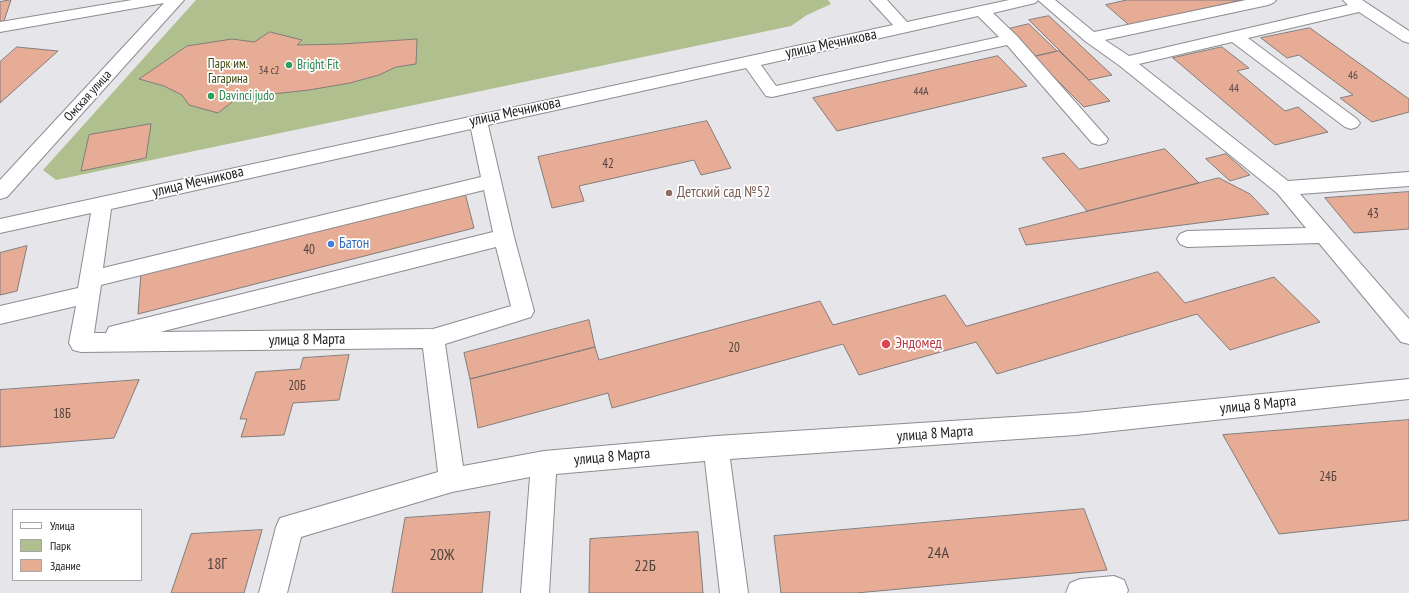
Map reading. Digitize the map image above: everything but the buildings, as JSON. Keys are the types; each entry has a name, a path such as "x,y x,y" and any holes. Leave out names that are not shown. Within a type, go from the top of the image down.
{"street":[{"path":"68,15 72,0"},
{"path":"0,26 159,0"},
{"name":"Омская улица","path":"0,192 176,0"},
{"path":"878,0 904,28"},
{"name":"улица Мечникова","path":"0,226 478,120 982,11 1002,3 1030,0"},
{"path":"1046,0 1091,38 1126,62 1284,188 1409,335"},
{"path":"1091,38 1268,0"},
{"path":"1126,62 1236,36 1356,4 1409,38"},
{"path":"982,11 1011,39 1099,140"},
{"path":"1236,36 1351,124"},
{"path":"750,62 772,92 1011,39"},
{"path":"102,204 80,343 504,237 478,120"},
{"path":"1284,188 1409,180"},
{"path":"0,315 89,287 491,181"},
{"path":"1187,239 1325,235"},
{"name":"улица 8 Марта","path":"80,343 433,338 523,312 504,237"},
{"path":"433,338 452,480"},
{"name":"улица 8 Марта","path":"272,593 290,527 452,480 544,463 716,448 1076,424 1409,389"},
{"path":"716,448 734,593"},
{"path":"535,593 544,463"},
{"path":"1080,593 1114,590"}],"green space":[{"name":"Парк им. Гагарина","path":"196,0 828,0 831,4 807,15 791,26 56,180 43,170"}],"place":[{"name":"Bright Fit","path":"289,65"},
{"name":"Davinci judo","path":"211,96"},
{"name":"Детский сад №52","path":"669,193"},
{"name":"Батон","path":"331,244"},
{"name":"Эндомед","path":"886,344"}]}
